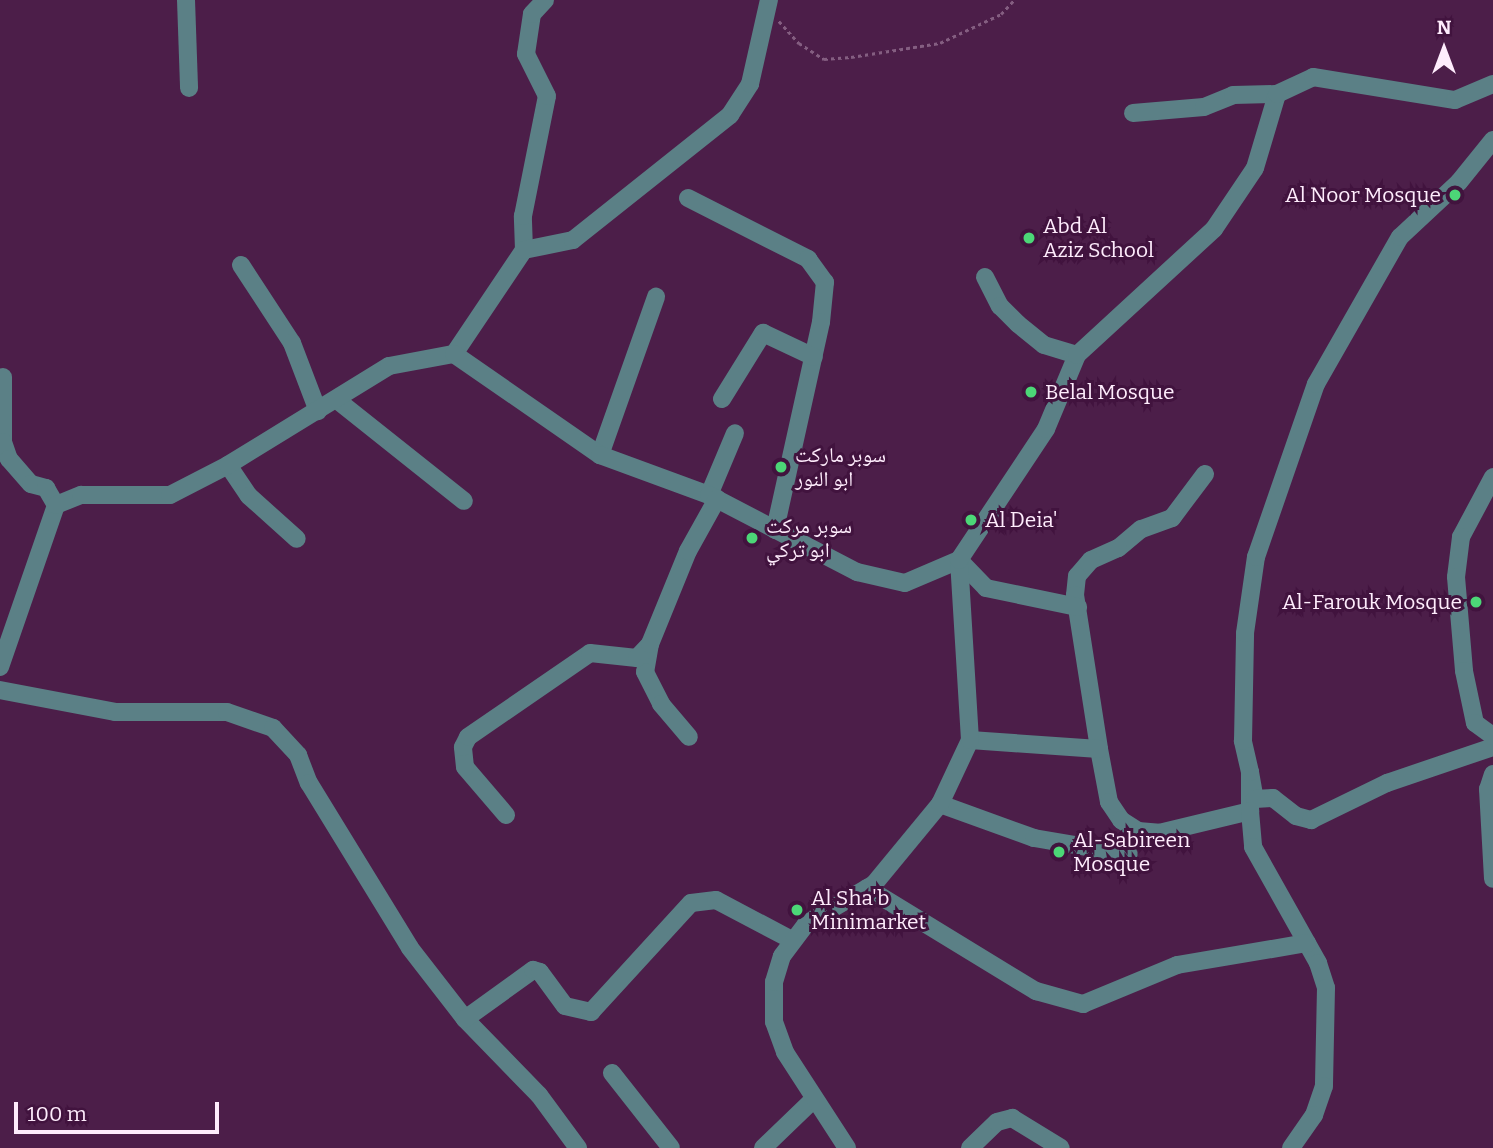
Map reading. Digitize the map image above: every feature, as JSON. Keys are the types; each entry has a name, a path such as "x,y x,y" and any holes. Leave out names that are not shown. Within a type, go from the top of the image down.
{"street":[{"path":"186,0 189,88"},
{"path":"454,354 524,250 523,216 547,96 526,54 532,14 545,0"},
{"path":"524,250 573,240 730,115 750,84 768,4"},
{"path":"1133,113 1204,107 1233,95 1277,94 1313,76 1455,100 1493,84"},
{"path":"0,667 56,505 81,495 170,495 228,465 389,366 454,354 600,454 713,497 857,572 905,583 959,560 1046,429 1077,355 1214,229 1255,169 1277,94"},
{"path":"1493,139 1459,182 1401,237 1316,384 1256,557 1245,633 1243,741 1255,799 1273,798 1296,816 1311,820 1387,783 1493,747"},
{"path":"688,198 817,267 825,293 814,357 775,530"},
{"path":"241,265 292,343 318,411"},
{"path":"985,277 1000,306 1018,324 1044,345 1077,355"},
{"path":"600,454 656,298"},
{"path":"722,399 763,333 814,357"},
{"path":"3,377 3,442 9,459 31,484 46,488 56,505"},
{"path":"337,400 464,501"},
{"path":"689,737 661,704 645,671 650,644 713,497 735,433"},
{"path":"228,465 249,496 297,539"},
{"path":"1205,474 1172,518 1141,529 1118,548 1083,567 1074,596 1078,607 1109,802 1121,820 1138,831 1158,833 1250,811"},
{"path":"1493,477 1461,537 1456,577 1464,671 1475,723 1493,736"},
{"path":"959,560 986,589 1078,607"},
{"path":"847,1148 785,1052 775,1022 775,982 792,940 819,913 867,888 940,804 970,740 959,560"},
{"path":"506,814 465,767 463,747 468,737 520,699 536,693 573,662 590,653 637,658 650,644"},
{"path":"0,690 116,712 227,712 273,728 298,755 309,783 410,948 465,1019 539,1095 578,1148"},
{"path":"970,740 1099,749"},
{"path":"1250,772 1253,847 1307,943 1326,988 1326,1071 1314,1115 1291,1148"},
{"path":"1493,774 1488,789 1493,879"},
{"path":"940,804 1034,838 1129,855"},
{"path":"867,888 1036,991 1083,1004 1177,965 1307,943"},
{"path":"465,1019 533,970 540,972 565,1006 591,1012 691,903 705,900 727,904 792,940"},
{"path":"612,1073 671,1148"},
{"path":"763,1148 814,1098"},
{"path":"970,1148 997,1122 1012,1118 1061,1148"}],"path":[{"path":"768,4 799,43 824,59 940,43 1001,14 1014,0"}],"place":[{"name":"Al Noor Mosque","path":"1455,195"},
{"name":"Abd Al Aziz School","path":"1029,238"},
{"name":"Belal Mosque","path":"1031,392"},
{"name":"سوبر ماركت ابو النور","path":"781,467"},
{"name":"Al Deia'","path":"971,520"},
{"name":"سوبر مركت ابو تركي","path":"752,538"},
{"name":"Al-Farouk Mosque","path":"1476,602"},
{"name":"Al-Sabireen Mosque","path":"1059,852"},
{"name":"Al Sha'b Minimarket","path":"797,910"}]}
